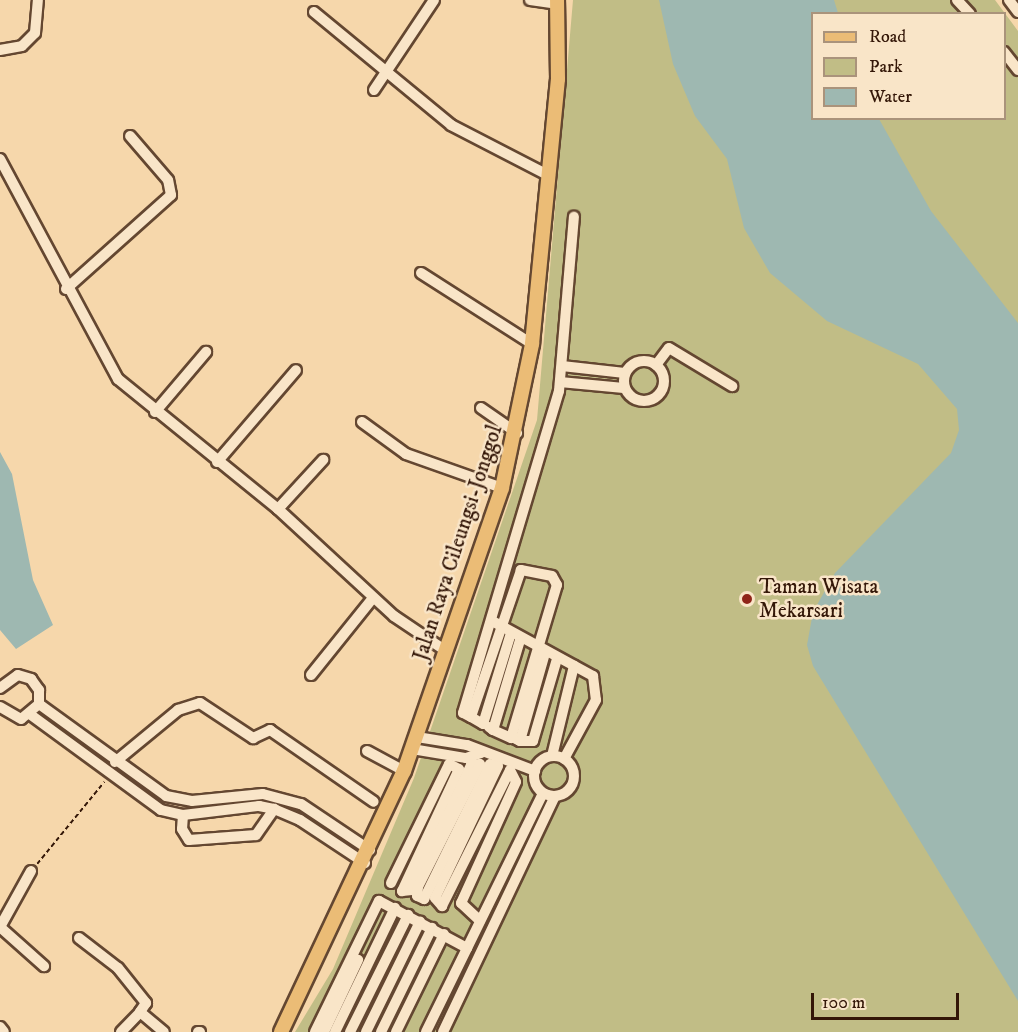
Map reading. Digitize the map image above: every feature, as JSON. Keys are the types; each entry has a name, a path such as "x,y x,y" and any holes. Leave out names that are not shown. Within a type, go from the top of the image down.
{"main road":[{"name":"Jalan Raya Cileungsi-Jonggol","path":"281,1032 368,857 404,771 502,488 517,433 532,344 550,176 557,2"}],"street":[{"path":"0,50 22,46 35,33 38,0"},
{"path":"374,90 434,0"},
{"path":"530,0 557,2"},
{"path":"957,0 968,12"},
{"path":"1009,0 1018,12"},
{"path":"314,12 465,134 550,176"},
{"path":"1006,53 1018,70"},
{"path":"66,289 170,198 168,180 130,136"},
{"path":"1,162 110,369 155,412 278,509 373,598 446,651"},
{"path":"557,659 533,741 516,739 471,717 494,621 560,382 574,218"},
{"path":"422,273 532,344"},
{"path":"656,364 669,348 732,386"},
{"path":"155,412 206,352"},
{"path":"638,362 656,364 664,382 656,397 635,400 624,387 625,373 638,362"},
{"path":"562,366 625,373"},
{"path":"217,462 296,370"},
{"path":"560,382 624,387"},
{"path":"481,408 517,433"},
{"path":"362,422 405,454 502,488"},
{"path":"278,509 323,460"},
{"path":"494,621 522,570 554,577 557,585 542,651 516,739"},
{"path":"311,675 373,598"},
{"path":"494,621 515,637 593,676 596,700 564,759"},
{"path":"488,727 515,637"},
{"path":"535,771 552,756 574,666"},
{"path":"2,682 18,675 31,679 39,690 39,704 31,715 21,719 2,715"},
{"path":"115,762 178,711 200,703 253,738 270,730 374,802"},
{"path":"39,704 115,762 166,796 192,801 263,794 301,804 368,857"},
{"path":"31,715 110,776 161,810 183,815 259,806 273,809 300,820 368,857"},
{"path":"415,743 466,758 535,771"},
{"path":"367,751 404,771"},
{"path":"552,756 564,759"},
{"path":"443,1032 555,796 573,780 564,759"},
{"path":"484,762 427,898 418,897 418,887 484,762"},
{"path":"459,769 402,891 412,890 484,762"},
{"path":"484,762 435,898 438,906 510,770"},
{"path":"391,883 449,764 459,769 484,762 510,770 516,782 461,903 480,921"},
{"path":"426,1032 543,793 535,771"},
{"path":"543,793 555,796"},
{"path":"183,815 182,829 189,840 256,835 273,809"},
{"path":"31,871 0,927 44,966"},
{"path":"315,1032 378,901 467,948"},
{"path":"324,1032 385,903"},
{"path":"334,1032 395,908"},
{"path":"350,1032 408,915"},
{"path":"366,1032 420,922"},
{"path":"381,1032 432,928"},
{"path":"396,1032 444,934"},
{"path":"79,938 118,968 146,1003 121,1032"},
{"path":"140,1012 164,1032"},
{"path":"0,1027 4,1032"}],"path":[{"path":"31,871 110,776"}],"green space":[{"name":"Taman Wisata Mekarsari","path":"573,0 995,0 1004,12 811,12 811,120 1006,120 1006,15 1018,31 1018,1032 295,1032 333,969 414,778 537,420"}],"water":[{"path":"659,0 834,0 838,12 811,12 811,120 880,120 931,211 1018,323 1018,1001 813,666 807,645 813,612 835,573 951,453 959,430 957,409 918,364 827,321 770,273 744,228 727,159 695,116 673,64"},
{"path":"0,452 12,474 33,580 53,625 16,649 0,630"}],"place":[{"name":"Taman Wisata Mekarsari","path":"747,599"}]}
